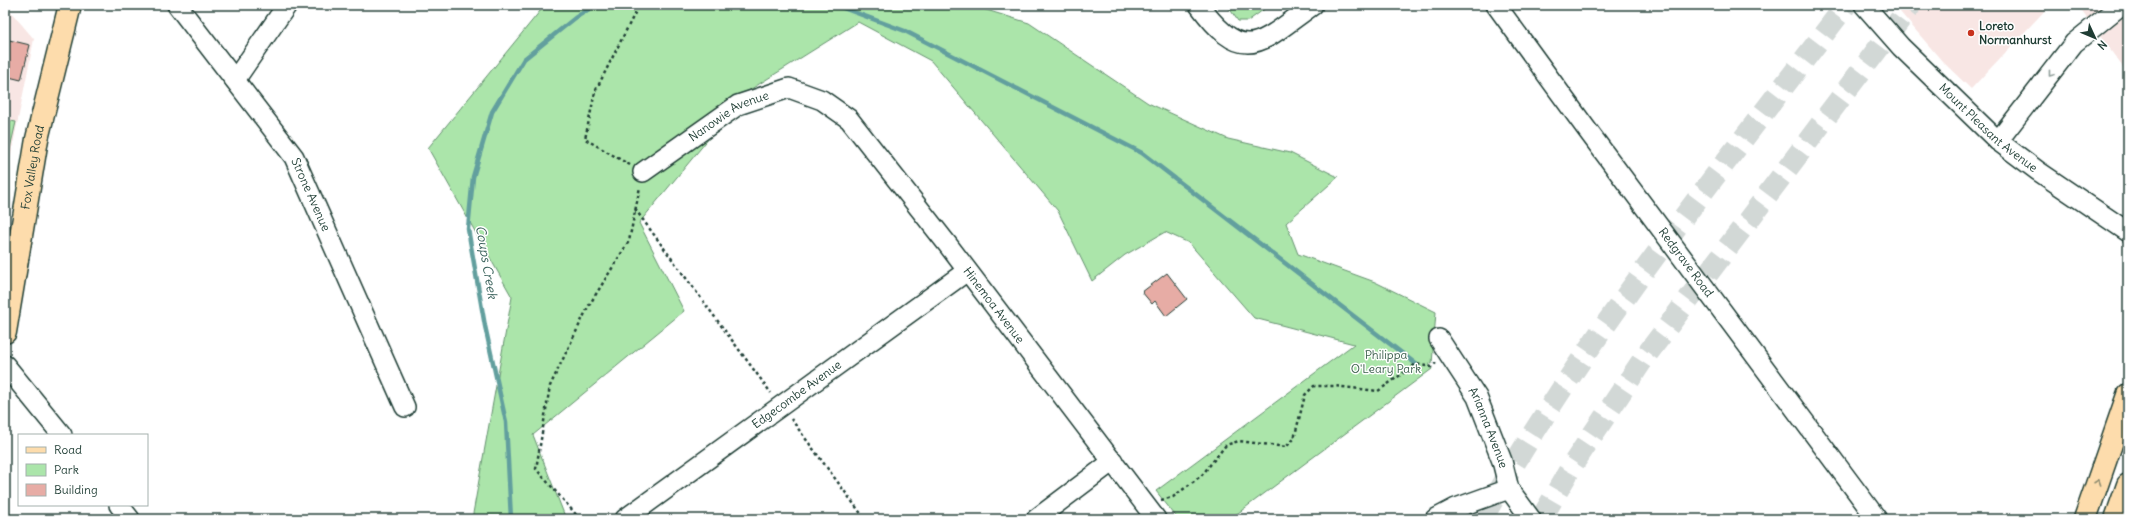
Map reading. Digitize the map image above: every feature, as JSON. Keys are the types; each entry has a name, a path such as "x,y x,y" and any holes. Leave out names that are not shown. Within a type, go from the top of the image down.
{"main road":[{"name":"Fox Valley Road","path":"5,332 38,139 70,5"},
{"path":"2085,519 2128,395"},
{"path":"2116,519 2128,484"}],"street":[{"name":"Strone Avenue","path":"177,5 294,157 405,407"},
{"path":"235,80 287,5"},
{"path":"1199,5 1216,28 1227,37 1238,42 1251,44 1263,40 1313,5"},
{"name":"Redgrave Road","path":"1496,5 1877,519"},
{"name":"Mount Pleasant Avenue","path":"1864,5 1900,47 1998,141 2038,172 2128,232"},
{"path":"1998,141 2074,43 2114,7"},
{"name":"Nanowie Avenue","path":"643,172 738,105 789,88 822,100"},
{"name":"Hinemoa Avenue","path":"822,100 849,119 967,270 1151,512"},
{"name":"Edgecombe Avenue","path":"625,519 967,270"},
{"name":"Arianna Avenue","path":"1439,339 1477,397 1502,461 1509,489 1531,519"},
{"path":"5,365 61,434"},
{"path":"1036,519 1113,461"},
{"path":"1434,519 1456,508 1509,489"},
{"path":"120,506 130,519"}],"path":[{"path":"580,519 536,469 550,386 588,307 629,241 643,172 624,163 585,139 595,92 639,5"},
{"path":"635,208 865,519"},
{"path":"1151,512 1202,475 1226,445 1239,441 1286,447 1294,440 1305,395 1314,386 1334,386 1378,391 1416,364"}],"shaded area":[{"path":"5,5 34,39 8,170 5,171"},
{"name":"Loreto Normanhurst","path":"1894,5 2050,5 1971,89 1942,61"},
{"name":"Loreto Normanhurst","path":"2077,5 2128,5 2128,74"}],"green space":[{"name":"Philippa O'Leary Park","path":"545,5 970,5 1029,23 1148,103 1228,139 1290,153 1338,177 1286,223 1298,254 1375,282 1436,312 1432,364 1429,363 1432,369 1230,519 1178,519 1156,491 1354,344 1254,318 1189,243 1165,232 1125,255 1092,281 1058,211 931,61 858,22 748,91 639,223 684,311 533,435 566,519 472,519 512,297 428,148"},
{"path":"1227,5 1270,5 1248,21 1238,21"},
{"path":"5,120 16,122 5,170"}],"building":[{"path":"5,39 30,45 21,80 5,76"},
{"path":"1167,273 1187,299 1166,316 1155,301 1152,304 1142,292"}],"waterway":[{"name":"Coups Creek","path":"511,519 506,422 485,326 468,229 473,177 492,112 524,59 575,18 595,5"},
{"path":"835,5 905,31 1142,153 1416,364"}],"tunnel":[{"path":"1482,519 1522,451 1564,385 1609,320 1702,193 1846,5"},
{"path":"1541,519 1573,464 1644,358 1911,5"}],"place":[{"name":"Loreto Normanhurst","path":"1971,33"}]}
